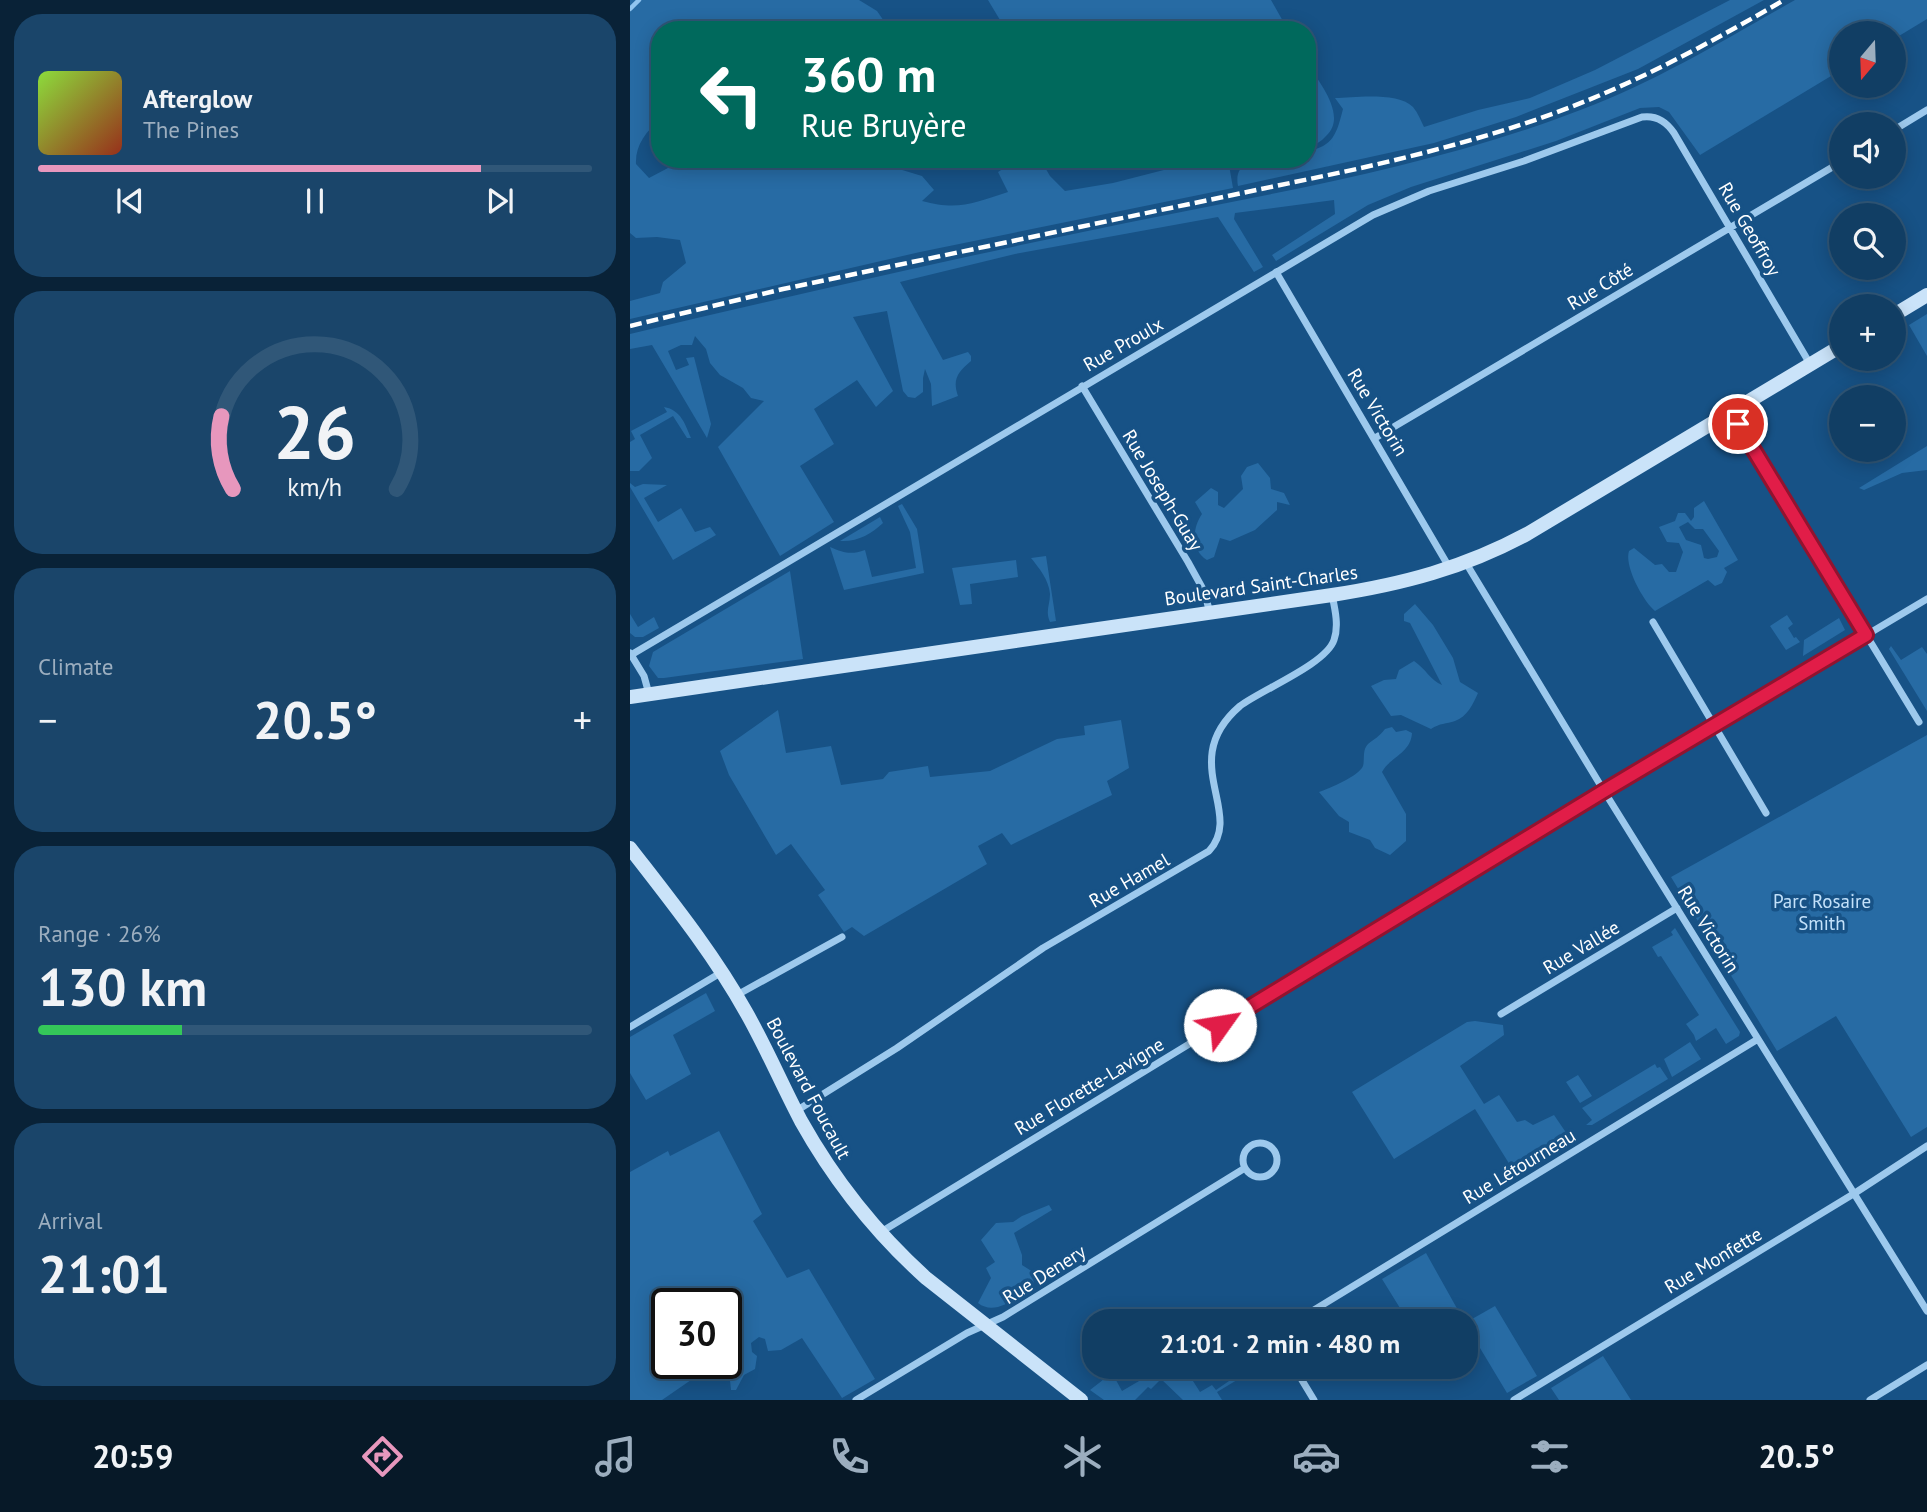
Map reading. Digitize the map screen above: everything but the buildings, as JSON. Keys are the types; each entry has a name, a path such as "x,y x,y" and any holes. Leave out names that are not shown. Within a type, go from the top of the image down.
{"street":[{"path":"1906,123 1927,110"},
{"name":"Rue Proulx","path":"630,654 1276,272 1398,203 1535,157 1642,117 1655,117"},
{"name":"Rue Geoffroy","path":"1655,117 1665,122 1674,133 1811,364"},
{"name":"Rue Côté","path":"1375,438 1829,169"},
{"name":"Rue Victorin","path":"1276,272 1450,569"},
{"path":"1906,308 1927,295"},
{"name":"Boulevard Saint-Charles","path":"630,698 1332,596 1407,581 1450,569 1527,534 1829,353"},
{"name":"Rue Joseph-Guay","path":"1082,386 1188,562 1204,591 1210,613"},
{"path":"1730,412 1919,722"},
{"name":"Rue Victorin","path":"1466,563 1604,791 1927,1311"},
{"name":"Rue Hamel","path":"796,1111 897,1048 1043,948 1209,851 1219,838 1222,827 1210,770 1213,748 1219,732 1240,706 1313,663 1329,650 1335,635 1332,596"},
{"name":"Rue Florette-Lavigne","path":"880,1233 1604,791 1927,599"},
{"path":"1653,622 1766,813"},
{"path":"630,654 644,676 649,694"},
{"name":"Boulevard Foucault","path":"630,848 682,915 737,995 796,1111 835,1176 880,1233 913,1266 985,1326 1082,1400"},
{"name":"Rue Vallée","path":"1501,1014 1677,908"},
{"path":"737,995 842,937"},
{"path":"630,1027 722,972"},
{"name":"Rue Létourneau","path":"1316,1309 1758,1039"},
{"name":"Rue Denery","path":"1254,1144 1265,1144 1274,1151 1277,1161 1269,1174 1253,1175 1245,1168 1243,1157 1254,1144"},
{"name":"Rue Monfette","path":"1514,1400 1855,1193 1927,1146"},
{"name":"Rue Denery","path":"856,1400 967,1333 1003,1317 1245,1168"},
{"path":"1870,1400 1927,1365"},
{"path":"1301,1379 1314,1400"}],"green space":[{"path":"630,0 859,0 877,11 884,21 651,21 651,128 642,139 636,157 636,164 649,178 668,168 896,168 922,176 934,190 922,201 946,205 975,202 1008,192 998,172 1004,168 1045,168 1065,191 1113,183 1172,168 1230,168 1233,188 920,252 630,319 630,301 660,293 663,282 686,263 680,240 636,238 630,233"},
{"path":"988,0 1271,0 1283,21 1001,21"},
{"path":"1730,0 1764,0 1638,69 1516,117 1434,143 1238,186 1238,175 1242,168 1316,168 1316,149 1333,137 1343,109 1335,98 1377,96 1398,99 1413,107 1424,127 1478,110 1530,98 1595,70"},
{"path":"1795,0 1927,0 1927,19 1906,32 1906,21 1829,21 1829,77 1700,155 1669,112 1659,107 1640,108 1556,141 1411,187 1368,205 1276,261 1272,255 1335,214 1334,200 1235,213 1234,219 1263,267 1254,272 1218,217 1015,254 900,282 943,360 968,352 971,356 971,361 957,376 958,396 932,406 931,384 925,369 923,392 915,398 908,397 903,391 887,311 853,317 893,391 876,407 857,380 814,409 834,444 800,466 834,522 780,556 718,447 764,401 751,398 743,388 720,375 710,363 706,349 695,336 692,345 681,345 668,351 676,370 689,365 686,358 694,357 711,424 707,438 652,345 630,349 630,334 1002,249 1414,162 1527,129 1583,109 1638,86"},
{"path":"1316,77 1329,99 1334,119 1332,128 1316,144"},
{"path":"1927,314 1927,356 1909,325"},
{"path":"664,407 678,414 691,438 687,438 673,416 640,435 652,458 639,471 630,471 630,442 635,439 631,431 667,412"},
{"path":"1927,446 1927,470 1902,473 1864,490 1859,488 1901,462 1906,462 1906,459"},
{"path":"1258,463 1270,478 1271,489 1284,493 1290,505 1277,502 1277,510 1255,530 1230,541 1220,538 1214,557 1207,560 1196,545 1196,526 1202,514 1195,502 1211,488 1218,492 1218,505 1224,508 1243,489 1241,476 1247,467"},
{"path":"630,483 635,487 643,484 667,485 644,498 658,522 681,508 695,532 710,527 716,535 673,560"},
{"path":"1704,501 1738,560 1724,568 1727,572 1722,583 1715,586 1708,580 1655,611 1636,583 1629,565 1629,551 1634,548 1655,565 1662,564 1669,572 1676,572 1683,552 1679,543 1667,542 1659,527 1675,521 1678,513 1685,513 1691,521 1694,508","holes":["1688,522 1695,529 1703,529 1719,551 1717,557 1704,558 1701,545 1686,540 1679,527"]},
{"path":"902,504 917,529 924,573 844,590 830,547 848,553 865,550 872,577 916,568 910,532 898,506"},
{"path":"880,517 883,523 869,534 858,539 840,541"},
{"path":"1046,556 1056,621 1050,622 1048,584 1031,558"},
{"path":"1016,560 1018,577 970,584 972,604 960,605 952,568"},
{"path":"790,571 803,659 664,678 658,678 649,666 653,652"},
{"path":"1415,604 1433,625 1453,658 1460,682 1478,693 1463,716 1431,729 1401,715 1391,716 1371,686 1384,680 1396,679 1399,670 1414,661 1442,685 1410,623 1404,621 1404,614"},
{"path":"630,614 638,627 654,617 659,628 643,637 635,637 630,633"},
{"path":"1787,615 1793,624 1788,628 1800,642 1786,650 1770,626"},
{"path":"1839,618 1845,630 1803,656 1804,640"},
{"path":"1891,646 1901,660 1922,647 1927,654 1927,711 1889,649"},
{"path":"778,710 786,753 831,746 841,785 883,779 889,772 928,766 930,777 990,771 1057,739 1085,735 1084,726 1121,720 1129,768 1107,781 1112,795 1011,845 1002,833 978,846 987,864 864,936 852,927 844,932 818,895 825,890 791,844 776,855 729,775 720,751"},
{"path":"1392,727 1396,732 1406,730 1412,733 1408,745 1382,772 1406,814 1406,841 1390,855 1375,848 1370,840 1349,832 1349,822 1339,816 1319,792 1356,774 1363,766 1366,746 1385,729"},
{"name":"Parc Rosaire Smith","path":"1927,735 1927,1127 1911,1137 1836,1016 1777,1051 1671,877"},
{"path":"1675,928 1740,1032 1739,1036 1726,1044 1716,1028 1696,1041 1686,1024 1699,1015 1661,956 1658,957 1652,947 1673,935 1671,932"},
{"path":"706,993 715,1011 673,1035 691,1074 646,1100 630,1073 630,1037"},
{"path":"1467,1022 1503,1025 1504,1035 1460,1066 1484,1104 1499,1095 1517,1122 1525,1120 1533,1125 1554,1115 1567,1134 1567,1140 1515,1173 1475,1109 1394,1159 1352,1092"},
{"path":"1690,1042 1701,1059 1672,1077 1664,1059"},
{"path":"1655,1064 1668,1079 1592,1125 1586,1125 1592,1120 1582,1108"},
{"path":"1578,1075 1592,1096 1580,1103 1566,1082"},
{"path":"719,1131 762,1214 753,1221 787,1278 809,1269 875,1379 842,1398 802,1338 781,1350 768,1351 765,1339 759,1337 751,1343 752,1352 757,1356 755,1369 742,1379 742,1288 651,1288 651,1379 692,1379 662,1400 630,1400 630,1172 668,1151 670,1156"},
{"path":"1049,1205 1052,1210 1014,1233 1022,1255 1022,1265 1033,1272 1034,1286 999,1306 985,1307 978,1303 991,1278 986,1268 995,1262 981,1240 996,1223 1013,1222"},
{"path":"1426,1253 1457,1309 1401,1309 1382,1279"},
{"path":"1495,1306 1537,1376 1507,1393 1478,1345 1478,1316"},
{"path":"1603,1356 1631,1400 1559,1400 1551,1388"},
{"path":"727,1379 742,1379 736,1390 731,1390 730,1380"},
{"path":"1104,1379 1115,1379 1122,1391 1142,1379 1161,1379 1135,1400 1104,1400 1090,1390"},
{"path":"1161,1379 1192,1379 1200,1392 1212,1385 1216,1390 1231,1379 1239,1379 1217,1392 1222,1400 1183,1400"}],"waterway":[{"path":"630,9 639,0"}],"railway":[{"path":"630,326 783,289 1357,169 1479,138 1539,119 1622,86 1784,0"}],"route":[{"path":"1220,1025 1866,635 1738,424"}]}
